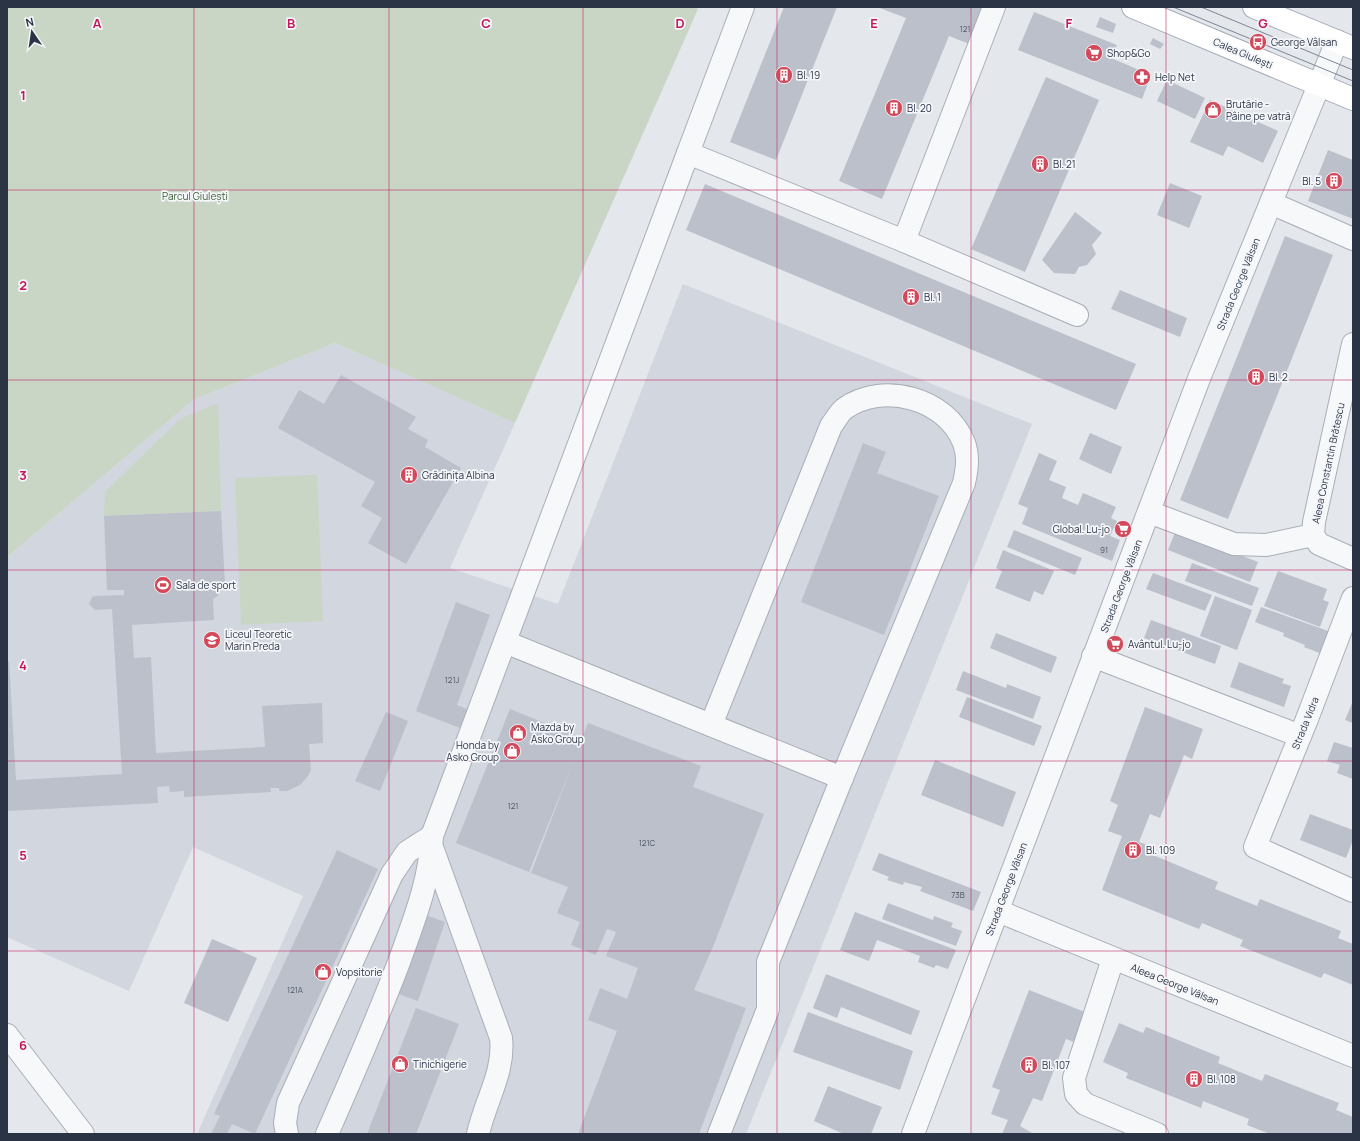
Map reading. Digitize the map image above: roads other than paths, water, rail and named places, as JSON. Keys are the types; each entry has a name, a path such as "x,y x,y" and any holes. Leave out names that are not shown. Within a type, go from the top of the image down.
{"main road":[{"name":"Calea Giulești","path":"1133,7 1353,99"},
{"path":"1254,7 1345,44"}],"street":[{"path":"327,1134 381,1009 422,900 432,841 743,7"},
{"path":"904,241 994,7"},
{"name":"Strada George Vâlsan","path":"913,1134 1200,376 1319,85 1345,44"},
{"path":"688,153 904,241 1077,315"},
{"path":"1271,203 1353,239"},
{"name":"Aleea Constantin Brătescu","path":"1353,344 1314,522 1313,535 1319,544 1353,559"},
{"path":"711,725 831,426 843,410 859,400 879,395 898,395 920,402 940,412 955,427 964,443 968,464 964,483 768,962 768,1009 719,1134"},
{"path":"1149,512 1234,544 1266,545 1313,535"},
{"name":"Strada Vidra","path":"1353,598 1300,736 1255,847 1353,891"},
{"path":"505,642 842,778"},
{"path":"1093,656 1300,736"},
{"path":"287,1134 285,1123 288,1103 392,874 407,852 432,841"},
{"path":"432,841 501,1038 503,1053 500,1068 481,1120 478,1134"},
{"name":"Aleea George Vâlsan","path":"998,911 1353,1056"},
{"path":"1113,959 1074,1078 1076,1094 1085,1104 1157,1134"},
{"path":"7,1034 83,1134"}],"tram line":[{"path":"1173,7 1353,81"},
{"path":"1201,7 1353,70"}],"place":[{"name":"George Vâlsan","path":"1258,42"},
{"name":"Shop&Go","path":"1094,53"},
{"name":"Bl. 19","path":"784,75"},
{"name":"Help Net","path":"1142,77"},
{"name":"Bl. 20","path":"894,108"},
{"name":"Brutărie - Pâine pe vatră","path":"1213,110"},
{"name":"Bl. 21","path":"1040,164"},
{"name":"Bl. 5","path":"1334,181"},
{"name":"Bl. 1","path":"911,297"},
{"name":"Bl. 2","path":"1256,377"},
{"name":"Grădinița Albina","path":"409,475"},
{"name":"Global. Lu-jo","path":"1123,529"},
{"name":"Sala de sport","path":"163,585"},
{"name":"Liceul Teoretic Marin Preda","path":"212,640"},
{"name":"Avântul. Lu-jo","path":"1115,644"},
{"name":"Mazda by Asko Group","path":"518,733"},
{"name":"Honda by Asko Group","path":"512,751"},
{"name":"Bl. 109","path":"1133,850"},
{"name":"Vopsitorie","path":"323,972"},
{"name":"Tinichigerie","path":"400,1064"},
{"name":"Bl. 107","path":"1029,1065"},
{"name":"Bl. 108","path":"1194,1079"}],"park label":[{"name":"Parcul Giulești","path":"195,196"}]}
